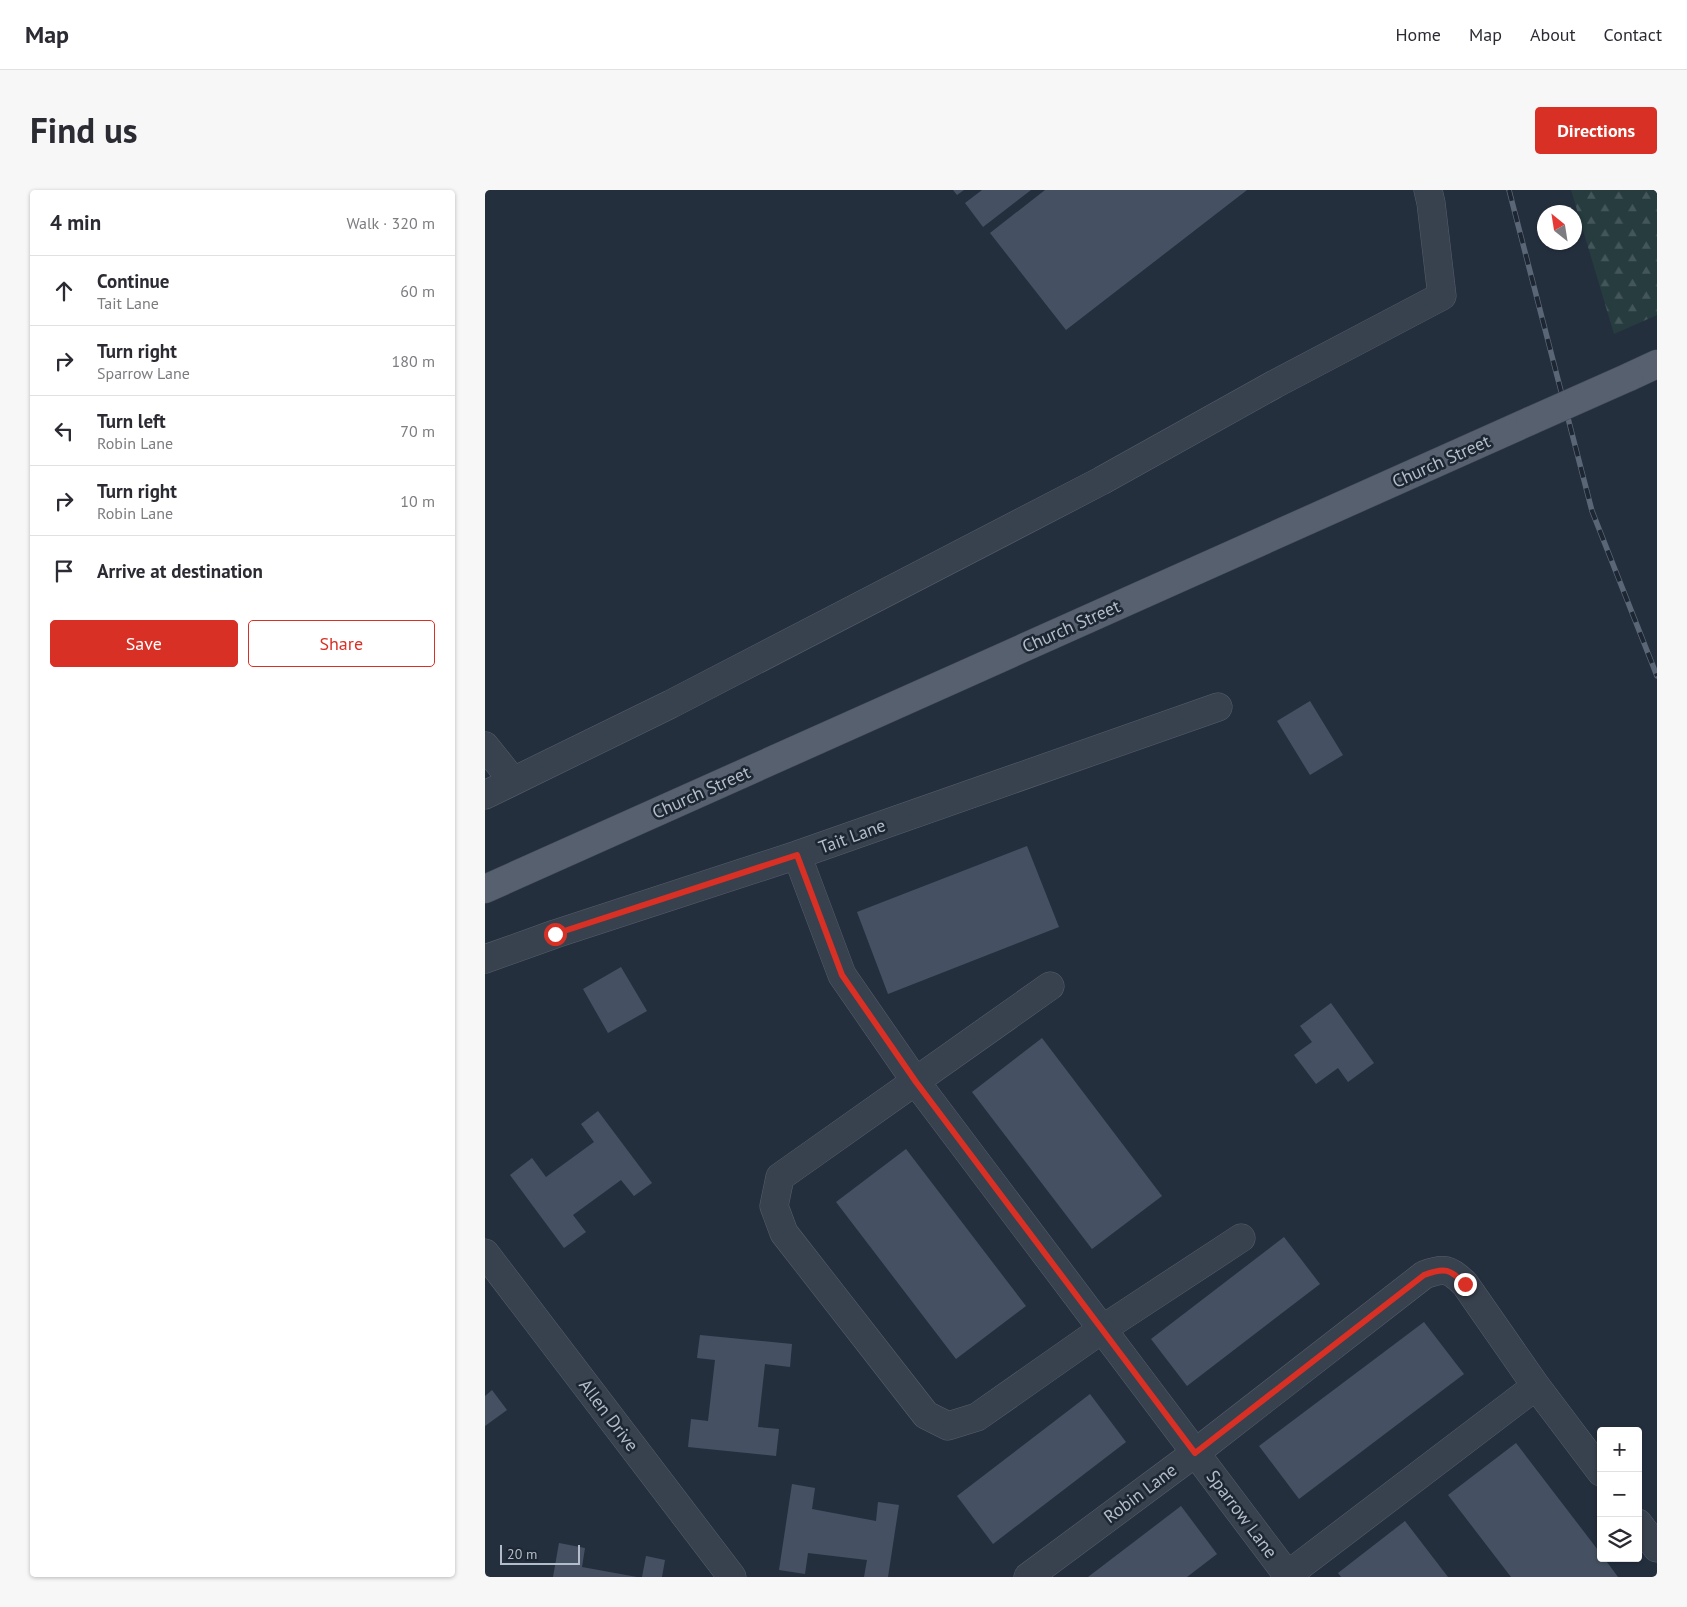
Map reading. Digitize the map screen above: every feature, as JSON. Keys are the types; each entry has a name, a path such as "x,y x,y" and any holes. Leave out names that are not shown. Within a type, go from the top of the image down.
{"main road":[{"name":"Church Street","path":"485,889 1657,364"}],"street":[{"path":"485,795 671,704 1101,481 1275,384 1442,296 1431,203 1427,190"},
{"name":"Tait Lane","path":"485,959 555,934 797,855 1218,706"},
{"path":"485,746 513,782"},
{"name":"Sparrow Lane","path":"797,855 842,975 916,1082 1287,1576"},
{"path":"1050,986 780,1177 774,1206 784,1233 926,1415 948,1426 977,1417 1101,1330 1241,1238"},
{"name":"Allen Drive","path":"485,1253 732,1577"},
{"name":"Robin Lane","path":"1027,1577 1195,1453 1424,1275 1437,1269 1452,1271 1465,1284 1536,1386 1597,1467"},
{"path":"1287,1576 1536,1386"},
{"path":"1642,1528 1657,1548"}],"green space":[{"path":"1571,190 1657,190 1657,315 1614,334 1582,227 1582,205 1575,205"}],"building":[{"path":"953,190 964,190 957,195"},
{"path":"982,190 1031,190 983,227 965,203"},
{"path":"1045,190 1247,190 1066,330 990,233"},
{"path":"1310,701 1343,755 1310,775 1277,721"},
{"path":"1027,846 1059,927 888,994 857,912"},
{"path":"621,967 647,1011 608,1033 583,989"},
{"path":"1331,1003 1374,1063 1348,1082 1338,1068 1316,1084 1294,1055 1312,1042 1300,1026"},
{"path":"1042,1038 1162,1196 1092,1249 972,1092"},
{"path":"598,1111 652,1183 634,1196 621,1180 573,1215 586,1232 564,1248 510,1175 532,1158 546,1177 594,1142 581,1124"},
{"path":"906,1149 1026,1306 956,1359 836,1202"},
{"path":"1284,1237 1320,1284 1187,1386 1151,1339"},
{"path":"1424,1322 1464,1374 1299,1499 1259,1446"},
{"path":"700,1335 792,1344 790,1367 765,1364 758,1427 779,1429 776,1456 688,1447 691,1419 708,1421 715,1360 697,1358"},
{"path":"492,1390 507,1410 485,1426 485,1396"},
{"path":"1090,1394 1126,1442 993,1544 957,1496"},
{"path":"1516,1443 1597,1549 1597,1562 1607,1562 1618,1577 1511,1577 1448,1495"},
{"path":"792,1484 815,1488 812,1509 876,1521 878,1502 899,1505 888,1577 864,1577 867,1560 808,1553 805,1574 779,1570"},
{"path":"1181,1506 1217,1554 1187,1577 1088,1577"},
{"path":"1405,1521 1448,1577 1341,1577 1338,1573"},
{"path":"559,1543 585,1548 582,1567 637,1577 553,1577"},
{"path":"646,1556 665,1560 662,1577 642,1577"}],"railway":[{"path":"1509,190 1592,511 1657,676"}],"route":[{"path":"555,934 797,855 842,975 916,1082 1195,1453 1424,1275 1437,1269 1452,1271 1465,1284"}]}
